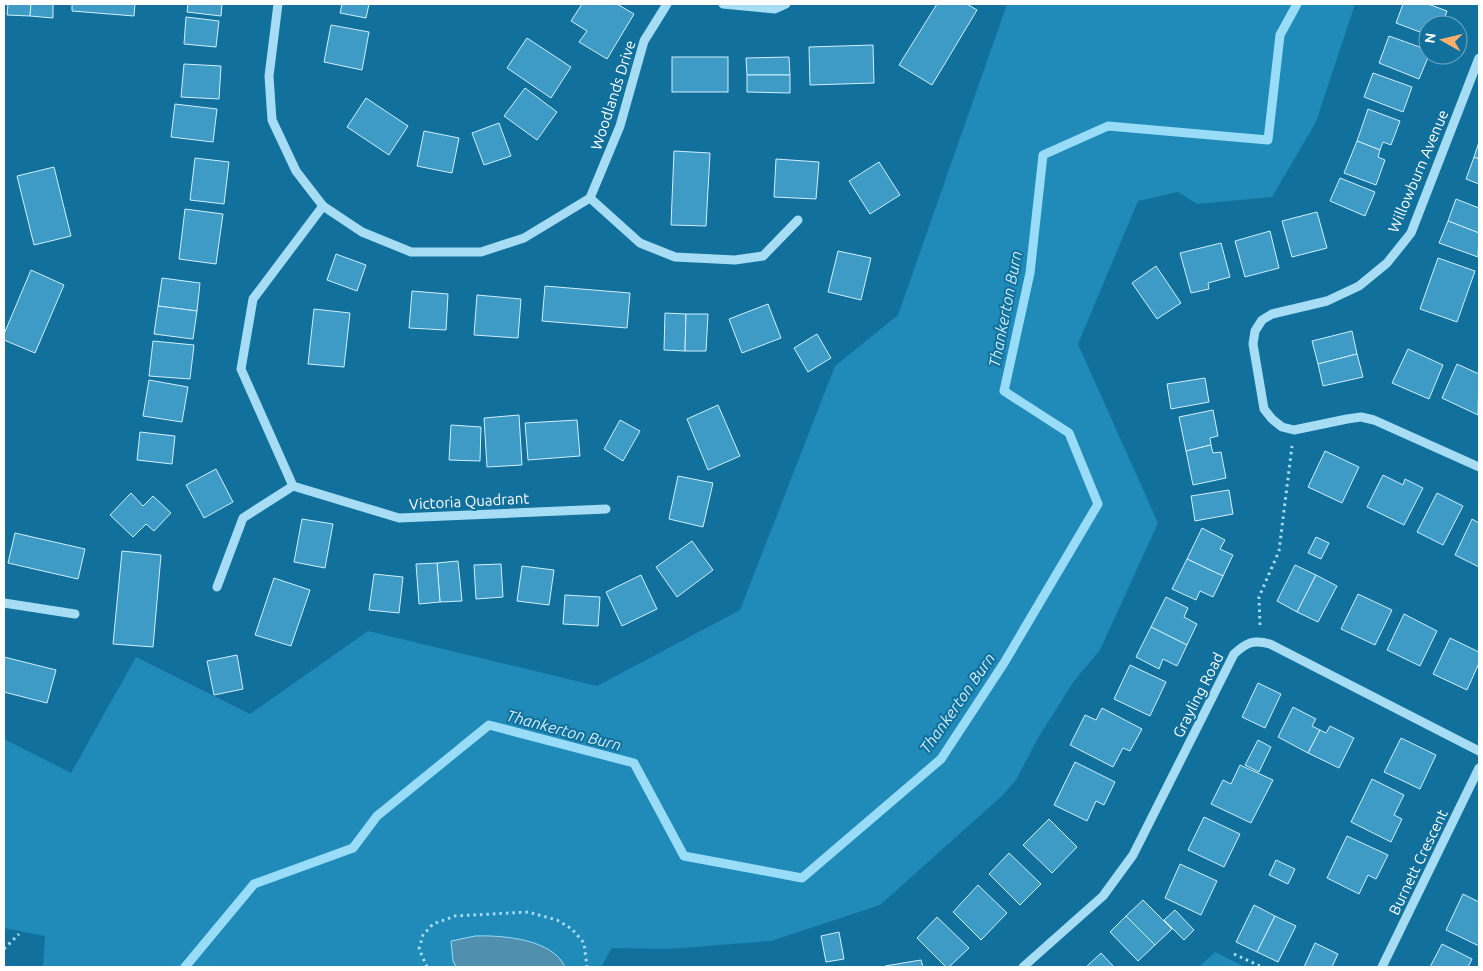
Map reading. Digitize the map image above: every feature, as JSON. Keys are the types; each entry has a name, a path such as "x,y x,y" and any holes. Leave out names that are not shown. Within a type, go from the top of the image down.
{"street":[{"path":"278,4 268,76 272,120 296,171 323,206 362,232 411,252 481,252 524,238 590,198 640,243 676,258 735,260 763,256 798,220"},
{"name":"Woodlands Drive","path":"590,198 620,126 644,41 667,4"},
{"path":"723,4 775,9 786,4"},
{"name":"Willowburn Avenue","path":"1294,430 1282,427 1264,409 1253,344 1255,331 1262,320 1272,314 1327,301 1360,286 1388,264 1411,233 1479,58"},
{"path":"217,587 243,518 293,486 241,369 253,299 323,206"},
{"path":"1294,430 1347,418 1361,417 1374,420 1479,468"},
{"name":"Victoria Quadrant","path":"293,486 399,518 606,508"},
{"path":"4,603 76,614"},
{"path":"1260,641 1270,644 1479,751"},
{"name":"Grayling Road","path":"1023,967 1103,896 1133,855 1234,654 1245,644 1260,641"},
{"name":"Burnett Crescent","path":"1382,967 1479,768"}],"path":[{"path":"1260,641 1259,597 1279,551 1294,430"},
{"path":"427,967 419,949 423,935 433,924 455,916 528,912 557,920 572,929 584,943 587,967"},
{"path":"4,949 19,934"},
{"path":"1234,954 1262,967"}],"shaded area":[{"path":"1007,4 1355,4 1316,122 1272,197 1197,204 1178,192 1138,201 1078,344 1158,523 1100,650 1074,681 1038,738 1016,780 1003,795 880,905 771,941 669,949 612,948 601,967 43,967 45,936 4,928 4,739 71,773 136,657 250,714 368,631 597,686 740,610 835,366 898,315"},
{"path":"475,936 499,936 538,945 550,950 565,967 456,967 453,961 451,941"},
{"path":"1215,952 1245,967 1199,967"}],"building":[{"path":"8,4 31,4 30,16 7,15"},
{"path":"31,4 53,4 53,18 30,16"},
{"path":"72,4 135,4 134,16 72,11"},
{"path":"188,4 222,4 221,16 187,12"},
{"path":"342,4 369,4 366,18 340,13"},
{"path":"582,4 617,4 634,14 607,59 579,42 587,31 571,21"},
{"path":"937,4 967,4 977,10 932,85 899,65"},
{"path":"1403,4 1428,4 1447,11 1446,15 1418,15 1418,31 1396,23"},
{"path":"186,17 219,21 216,47 184,44"},
{"path":"331,25 369,32 362,70 324,62"},
{"path":"1389,36 1418,46 1418,65 1425,65 1419,79 1379,63"},
{"path":"527,38 571,67 551,98 507,68"},
{"path":"873,45 874,83 810,85 809,47"},
{"path":"672,57 728,57 728,92 672,92"},
{"path":"789,57 790,75 747,75 746,58"},
{"path":"184,64 221,66 219,99 181,97"},
{"path":"1373,73 1412,87 1403,112 1364,97"},
{"path":"747,75 790,75 790,93 747,92"},
{"path":"525,88 557,112 537,140 504,116"},
{"path":"366,98 408,126 389,155 347,127"},
{"path":"175,104 217,109 213,142 171,137"},
{"path":"1368,109 1400,121 1391,145 1383,142 1380,150 1357,141"},
{"path":"499,123 511,156 484,165 472,133"},
{"path":"424,131 459,138 452,173 417,166"},
{"path":"1357,141 1380,150 1378,157 1385,160 1376,185 1344,173"},
{"path":"1479,142 1479,159 1474,157"},
{"path":"674,151 710,153 706,226 671,225"},
{"path":"1474,157 1479,159 1479,184 1466,179"},
{"path":"195,158 229,162 224,204 190,200"},
{"path":"776,159 819,162 816,199 774,197"},
{"path":"879,162 900,195 870,214 849,181"},
{"path":"54,167 71,236 34,245 17,176"},
{"path":"1340,178 1375,192 1365,216 1330,201"},
{"path":"1456,199 1479,208 1479,233 1448,221"},
{"path":"185,209 223,214 216,264 179,259"},
{"path":"1317,212 1327,248 1292,257 1282,221"},
{"path":"1448,221 1479,233 1478,257 1439,243"},
{"path":"1270,231 1279,268 1245,277 1235,241"},
{"path":"1221,243 1230,277 1208,283 1209,289 1191,293 1180,253"},
{"path":"838,251 871,258 861,300 828,292"},
{"path":"336,254 366,265 357,291 327,280"},
{"path":"1438,258 1475,271 1457,322 1420,309"},
{"path":"1156,266 1181,303 1157,319 1132,283"},
{"path":"31,270 64,285 35,353 4,340 4,334"},
{"path":"162,278 200,283 197,311 158,306"},
{"path":"545,286 630,293 627,328 542,321"},
{"path":"412,291 448,294 446,330 409,328"},
{"path":"477,295 521,299 518,338 474,335"},
{"path":"768,304 781,338 742,353 729,319"},
{"path":"158,306 197,311 193,339 154,334"},
{"path":"314,309 350,313 344,367 308,364"},
{"path":"665,313 686,314 685,351 664,350"},
{"path":"686,314 708,314 706,351 685,351"},
{"path":"1352,331 1357,354 1318,364 1312,341"},
{"path":"817,334 831,358 808,372 794,348"},
{"path":"153,341 194,345 190,379 149,376"},
{"path":"1408,349 1443,365 1429,399 1392,383"},
{"path":"1357,354 1363,377 1323,386 1318,364"},
{"path":"1457,364 1479,374 1478,415 1442,398"},
{"path":"1205,378 1209,402 1171,409 1167,384"},
{"path":"149,380 188,387 182,422 143,416"},
{"path":"718,405 740,456 708,470 687,419"},
{"path":"1213,410 1218,436 1210,438 1211,445 1186,451 1179,417"},
{"path":"519,415 522,465 487,467 484,418"},
{"path":"577,420 580,456 528,460 525,423"},
{"path":"620,420 640,431 623,461 604,449"},
{"path":"451,425 481,427 480,461 449,460"},
{"path":"140,432 175,436 172,464 137,460"},
{"path":"1211,445 1213,453 1221,452 1226,478 1193,485 1186,451"},
{"path":"1325,451 1359,467 1342,503 1308,487"},
{"path":"216,469 233,502 204,518 186,485"},
{"path":"1383,475 1403,485 1405,479 1423,488 1404,525 1367,507"},
{"path":"678,476 713,483 703,527 669,519"},
{"path":"1229,490 1233,514 1195,521 1191,496"},
{"path":"131,493 143,506 153,496 171,513 154,531 146,524 133,537 110,515"},
{"path":"1437,493 1463,506 1443,545 1417,532"},
{"path":"302,519 333,524 325,568 294,562"},
{"path":"1472,519 1479,523 1479,567 1455,555"},
{"path":"1202,528 1225,540 1220,549 1233,555 1223,576 1187,559"},
{"path":"15,533 85,549 78,579 8,563"},
{"path":"1316,537 1329,543 1321,559 1308,553"},
{"path":"692,541 713,570 677,597 656,567"},
{"path":"122,551 161,555 153,647 113,644"},
{"path":"1187,559 1223,576 1213,597 1200,591 1196,600 1172,589"},
{"path":"458,561 462,601 440,602 437,563"},
{"path":"437,563 440,602 419,604 416,564"},
{"path":"501,564 503,597 476,599 474,565"},
{"path":"1295,565 1316,575 1297,612 1277,601"},
{"path":"522,566 554,570 549,605 517,601"},
{"path":"374,574 403,577 399,613 369,610"},
{"path":"641,575 657,609 622,626 606,592"},
{"path":"1316,575 1337,586 1318,622 1297,612"},
{"path":"274,578 310,590 291,646 255,635"},
{"path":"1358,594 1392,610 1375,645 1341,629"},
{"path":"565,595 600,597 598,626 563,624"},
{"path":"1166,597 1188,608 1184,617 1197,624 1187,645 1151,627"},
{"path":"1404,614 1437,631 1420,666 1387,650"},
{"path":"1151,627 1187,645 1177,666 1163,659 1159,669 1136,657"},
{"path":"1450,638 1479,652 1479,663 1467,690 1433,674"},
{"path":"237,655 243,689 214,695 207,661"},
{"path":"4,657 56,670 47,703 4,692"},
{"path":"1130,665 1166,682 1150,716 1114,699"},
{"path":"1258,683 1281,694 1265,728 1242,717"},
{"path":"1293,707 1316,719 1312,726 1320,730 1308,753 1278,737"},
{"path":"1102,708 1142,729 1130,751 1123,748 1113,767 1070,745 1085,715 1096,720"},
{"path":"1330,726 1354,738 1339,768 1308,753 1320,730 1326,733"},
{"path":"1401,738 1436,755 1420,789 1384,772"},
{"path":"1258,740 1271,747 1259,772 1245,765"},
{"path":"1075,762 1115,782 1104,805 1096,801 1087,821 1054,805"},
{"path":"1240,765 1273,780 1251,823 1211,804 1223,780 1231,784"},
{"path":"1372,779 1404,795 1394,815 1402,819 1391,842 1351,822"},
{"path":"1204,817 1240,834 1224,867 1188,850"},
{"path":"1049,819 1077,847 1052,873 1023,845"},
{"path":"1347,836 1388,855 1376,879 1368,875 1359,894 1327,878"},
{"path":"1009,853 1041,884 1020,905 989,874"},
{"path":"1276,860 1295,869 1288,884 1269,875"},
{"path":"1180,864 1217,881 1201,915 1165,898"},
{"path":"978,885 1007,913 981,940 953,912"},
{"path":"1463,894 1479,902 1479,946 1446,930"},
{"path":"1143,900 1172,929 1155,945 1126,916"},
{"path":"1254,905 1275,916 1257,952 1236,942"},
{"path":"1175,910 1194,930 1184,940 1164,920"},
{"path":"1126,916 1155,945 1138,961 1110,932"},
{"path":"1275,916 1296,926 1278,962 1257,952"},
{"path":"937,917 969,948 949,967 946,967 917,938"},
{"path":"839,932 844,959 826,962 821,936"},
{"path":"1315,943 1338,954 1332,967 1304,967"},
{"path":"1442,944 1472,959 1468,967 1430,967"},
{"path":"1101,953 1114,967 1086,967"},
{"path":"921,960 923,967 885,967 885,966"}],"waterway":[{"name":"Thankerton Burn","path":"185,967 254,884 353,848 377,816 489,725 634,763 684,856 802,878 941,759 1004,663 1098,504 1069,433 1004,391 1030,273 1043,155 1108,126 1268,140 1280,35 1297,4"}]}
